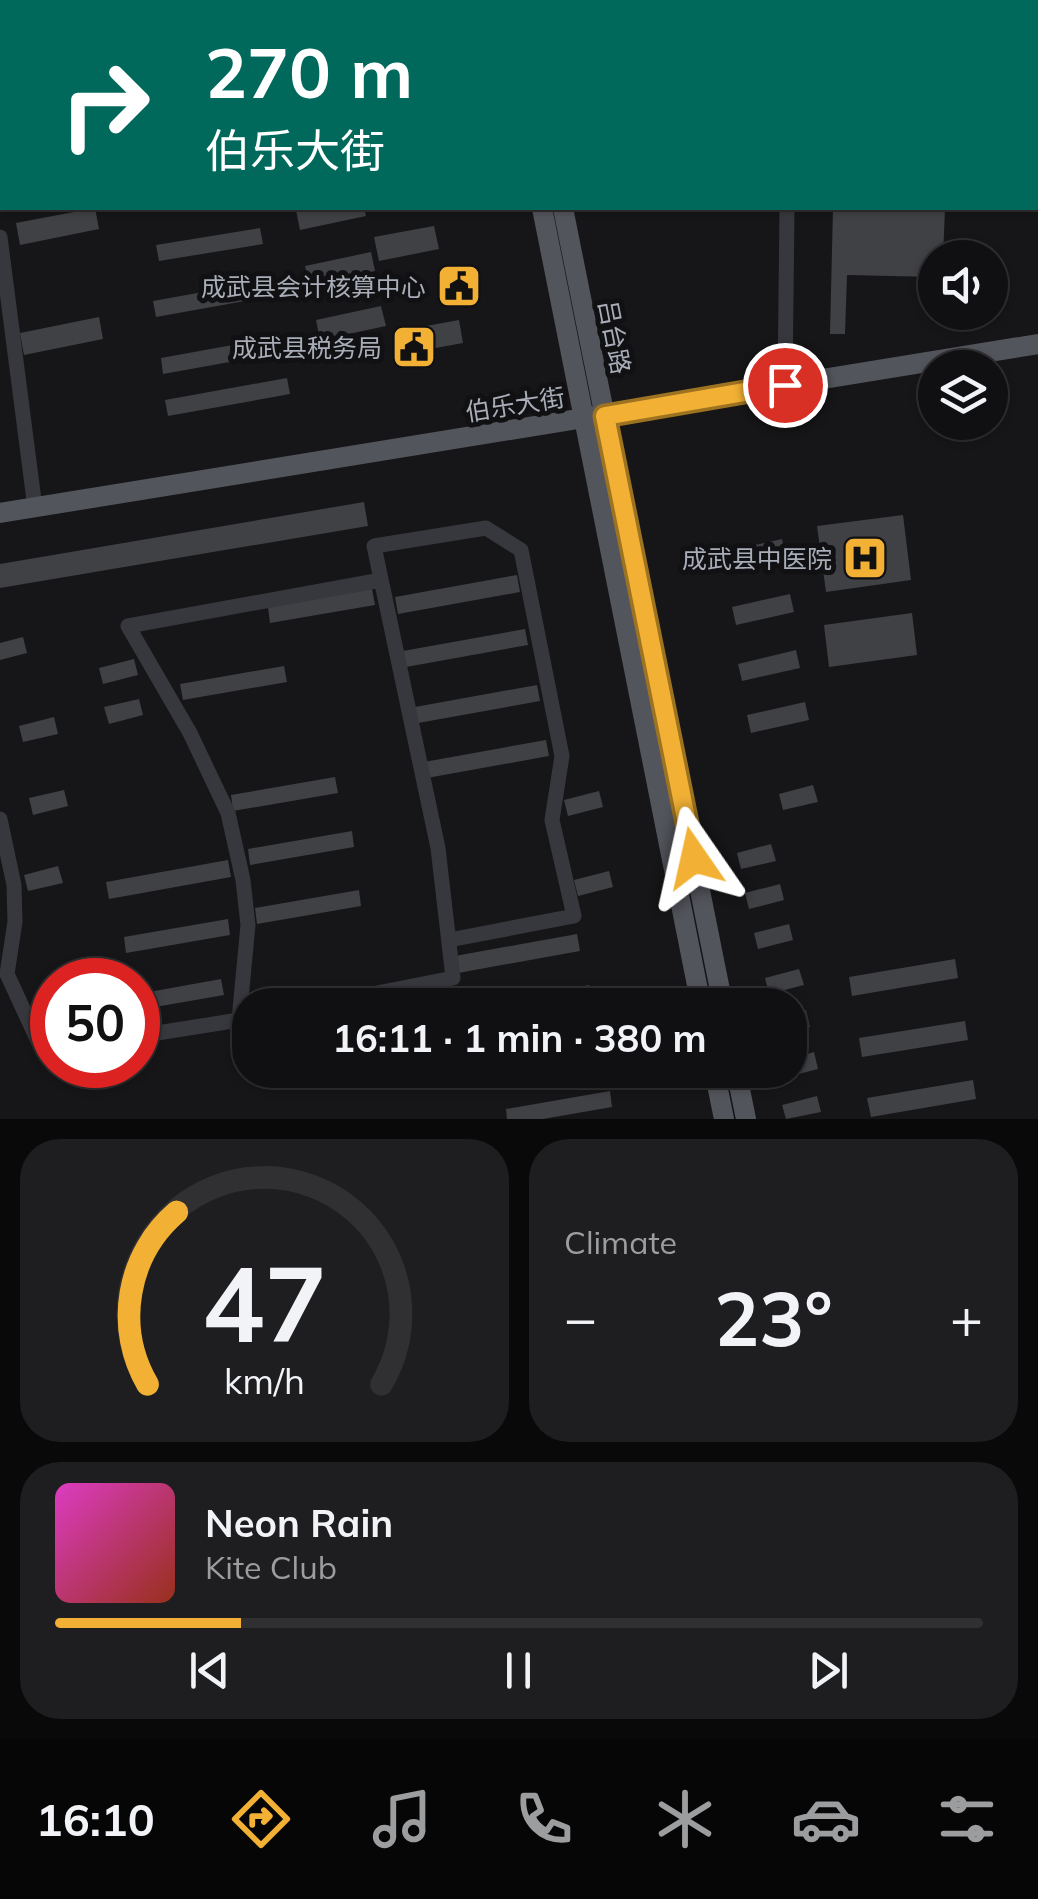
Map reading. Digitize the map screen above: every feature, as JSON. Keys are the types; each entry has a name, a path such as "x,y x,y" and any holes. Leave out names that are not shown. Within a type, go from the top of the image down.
{"main road":[{"name":"吕台路","path":"543,210 595,417 719,988"},
{"name":"吕台路","path":"563,210 595,417 699,988"},
{"name":"伯乐大街","path":"0,514 1038,344"},
{"path":"718,1088 724,1119"},
{"path":"740,1088 746,1119"}],"street":[{"path":"785,385 787,210"},
{"path":"0,237 35,508"},
{"path":"403,988 454,978 449,940 438,848 374,546 486,528 521,550 562,756 552,820 574,916 449,940"},
{"path":"245,988 248,925 228,813 190,732 128,626 381,580"},
{"path":"0,819 14,885 15,922 7,974 30,1024"},
{"path":"160,1032 232,1021"}],"building":[{"path":"95,210 99,229 20,245 16,223"},
{"path":"296,210 364,210 366,216 300,230"},
{"path":"833,210 945,210 944,240 918,240 918,277 847,275 845,334 830,334"},
{"path":"434,226 439,249 379,261 374,237"},
{"path":"260,228 263,244 159,261 156,245"},
{"path":"371,252 375,271 309,285 305,266"},
{"path":"275,279 278,295 156,317 153,301"},
{"path":"381,306 386,326 320,340 316,320"},
{"path":"99,317 103,339 24,355 20,333"},
{"path":"459,320 463,343 403,354 399,331"},
{"path":"282,336 285,352 163,374 161,358"},
{"path":"287,378 290,394 168,416 165,400"},
{"path":"364,502 368,526 0,588 0,564"},
{"path":"903,515 911,580 826,592 817,526"},
{"path":"782,539 786,557 729,570 724,552"},
{"path":"517,575 520,592 398,614 395,597"},
{"path":"372,589 375,605 270,623 268,607"},
{"path":"790,594 794,612 736,625 732,607"},
{"path":"912,613 917,655 829,667 824,625"},
{"path":"525,629 528,645 406,667 403,651"},
{"path":"23,637 27,653 0,660 0,643"},
{"path":"796,650 800,668 742,681 738,664"},
{"path":"134,659 138,675 103,684 99,668"},
{"path":"284,666 287,682 183,700 180,684"},
{"path":"537,685 540,701 418,723 415,707"},
{"path":"139,699 143,715 109,724 104,707"},
{"path":"805,702 809,720 751,733 747,715"},
{"path":"54,717 58,734 23,742 19,726"},
{"path":"546,740 549,756 427,778 424,762"},
{"path":"335,777 338,793 233,811 231,795"},
{"path":"813,785 818,802 783,810 779,794"},
{"path":"64,790 68,806 33,815 29,798"},
{"path":"599,791 603,807 568,816 564,800"},
{"path":"352,831 354,847 250,865 248,849"},
{"path":"771,844 776,861 741,869 737,853"},
{"path":"228,860 231,877 109,899 106,882"},
{"path":"58,866 63,883 28,891 24,875"},
{"path":"609,871 613,887 578,896 574,880"},
{"path":"780,884 784,900 749,909 745,893"},
{"path":"359,890 361,906 257,924 255,908"},
{"path":"228,919 230,935 126,953 124,937"},
{"path":"789,924 793,940 758,949 754,933"},
{"path":"577,934 580,951 458,973 455,956"},
{"path":"955,959 958,978 852,996 849,977"},
{"path":"799,969 804,985 768,988 765,978"},
{"path":"221,979 224,995 160,1006 160,990"},
{"path":"965,1021 968,1040 862,1057 859,1038"},
{"path":"814,1052 818,1069 807,1072 807,1054"},
{"path":"973,1080 976,1099 871,1117 867,1098"},
{"path":"610,1091 612,1107 543,1119 507,1119 506,1109"},
{"path":"817,1096 821,1112 786,1119 782,1105"}],"place":[{"name":"成武县会计核算中心","path":"459,286"},
{"name":"成武县税务局","path":"414,347"},
{"name":"成武县中医院","path":"865,558"}],"route":[{"path":"694,858 605,416 785,385"}]}
